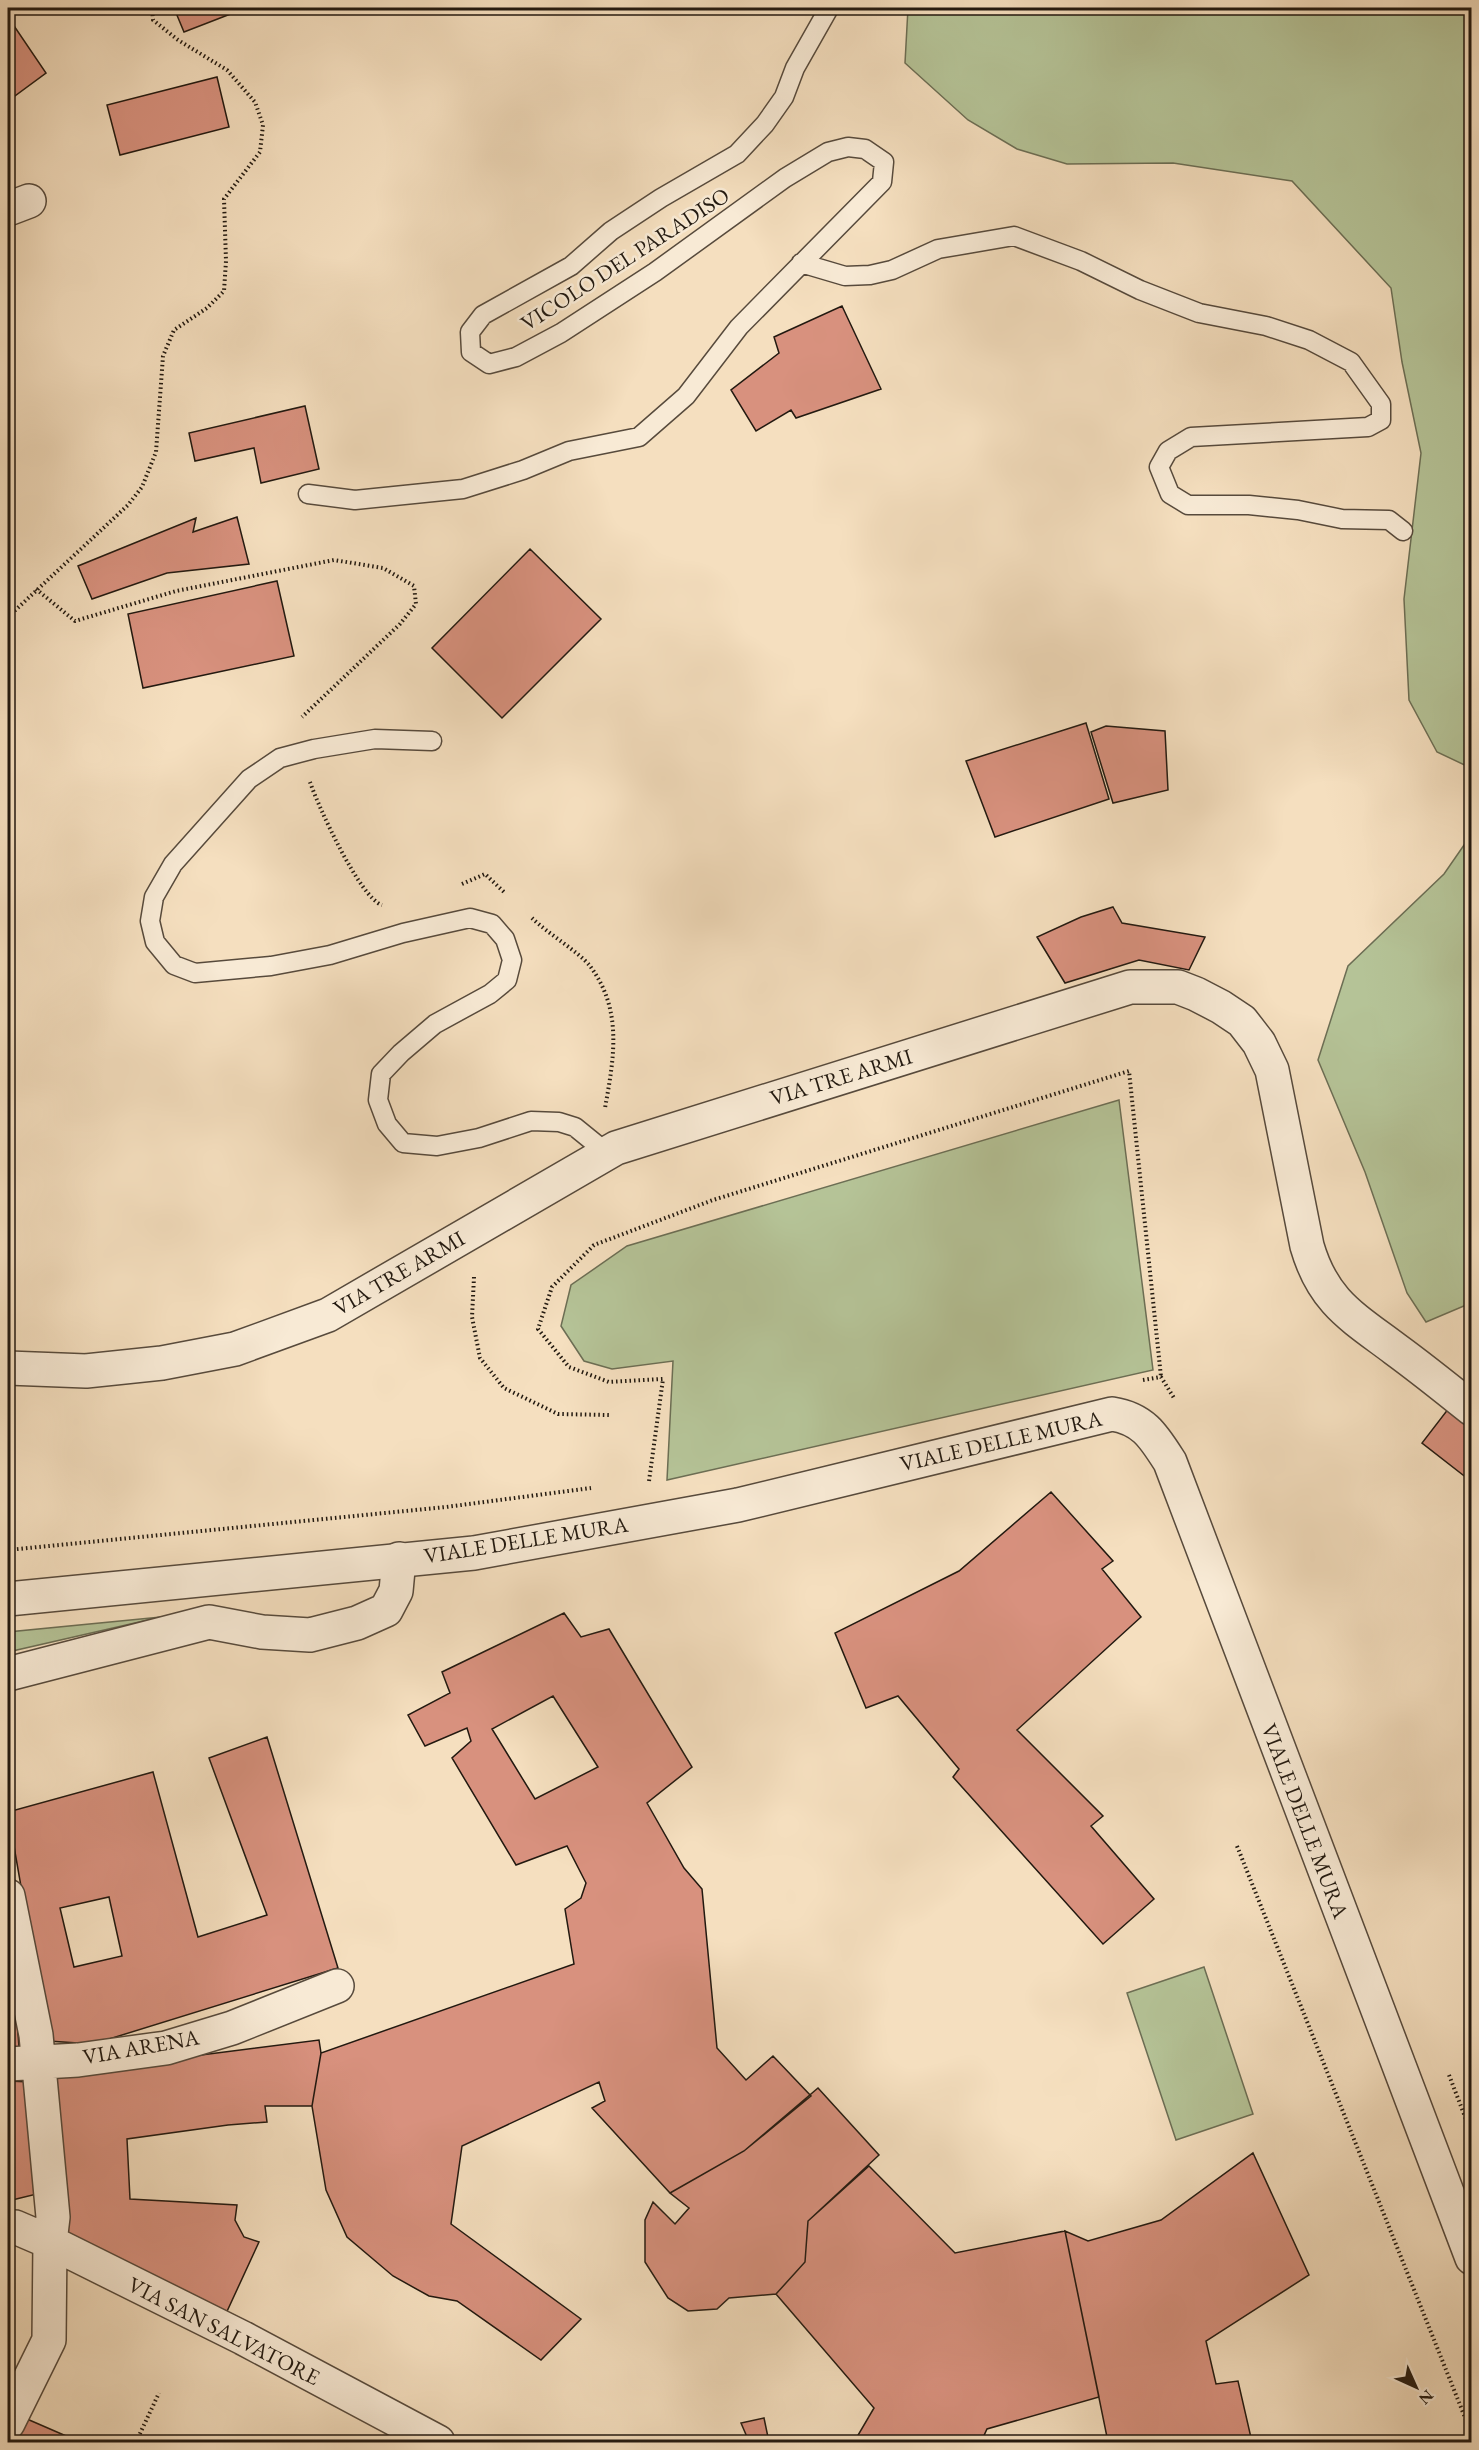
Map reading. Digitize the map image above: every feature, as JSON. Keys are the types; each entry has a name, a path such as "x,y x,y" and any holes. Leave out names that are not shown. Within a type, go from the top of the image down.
{"street":[{"name":"VIA TRE ARMI","path":"8,1368 86,1371 162,1363 235,1349 328,1315 612,1150 1130,987 1178,987 1221,1007 1242,1021 1272,1070 1307,1246 1314,1271 1326,1290 1362,1327 1393,1347 1472,1409"},
{"name":"VIALE DELLE MURA","path":"8,1599 474,1553 738,1505 1112,1414 1138,1422 1149,1432 1170,1462 1472,2258"},
{"path":"8,1674 209,1622 262,1632 310,1635 357,1623 386,1610 396,1591 399,1559"},
{"path":"8,1896 36,2035 23,2063 53,2217 50,2242 49,2340 8,2423"},
{"name":"VIA ARENA","path":"23,2063 78,2060 166,2048 232,2028 337,1986"},
{"name":"VIA SAN SALVATORE","path":"8,2229 15,2227 50,2242 243,2338 438,2442"}],"lane":[{"name":"VICOLO DEL PARADISO","path":"308,494 355,500 464,489 523,470 569,451 639,437 686,396 739,327 882,182 884,162 865,149 848,147 828,152 785,178 655,272 561,333 525,352 489,364 471,352 470,332 483,315 571,266 611,231 661,198 737,154 765,124 784,98 795,68 829,8"},
{"path":"801,263 845,276 870,275 892,270 938,249 1014,236 1081,261 1140,290 1199,313 1266,326 1309,340 1351,362 1382,404 1381,420 1368,427 1191,437 1168,451 1159,467 1170,494 1188,505 1249,505 1298,510 1342,519 1389,520 1402,531"},
{"path":"432,741 375,739 300,753 280,758 249,779 173,864 154,897 150,921 155,942 174,965 195,973 220,972 272,966 330,955 404,933 470,918 492,924 505,939 512,960 507,980 490,994 435,1024 401,1053 381,1074 378,1100 387,1124 403,1143 437,1146 479,1138 531,1121 559,1122 575,1127 612,1150"}],"path":[{"path":"8,617 128,505 142,487 156,452 163,356 174,330 207,308 224,291 226,261 224,199 260,152 263,125 255,102 227,70 178,40 153,20 152,8"},
{"path":"36,589 75,621 176,591 334,560 383,568 414,586 416,604 400,624 319,703 291,726 320,810 357,878 375,903 390,908"},
{"path":"455,887 485,874 511,898"},
{"path":"528,915 589,965 609,999 615,1032 602,1125 612,1150"},
{"path":"649,1480 663,1379 609,1382 569,1367 538,1329 552,1287 594,1245 713,1200 1129,1071 1161,1377 1178,1403"},
{"path":"480,1267 474,1276 471,1317 480,1358 504,1388 558,1414 609,1415"},
{"path":"1137,1381 1161,1377"},
{"path":"638,1482 661,1478"},
{"path":"8,1550 446,1507 593,1488"},
{"path":"1237,1846 1472,2435"},
{"path":"1446,2068 1472,2135"},
{"path":"136,2442 159,2393"}],"green space":[{"path":"908,8 1471,8 1471,768 1437,752 1409,700 1404,599 1421,453 1402,362 1391,288 1292,181 1173,163 1067,164 1017,149 968,120 905,63"},
{"path":"1471,835 1471,1303 1426,1322 1407,1293 1365,1172 1318,1060 1348,966 1444,874"},
{"path":"1119,1100 1153,1370 667,1480 673,1361 612,1369 584,1361 561,1326 571,1285 627,1246"},
{"path":"161,1617 8,1652 8,1632"},
{"path":"1204,1967 1253,2114 1176,2140 1127,1993"}],"building":[{"path":"174,8 246,8 184,32"},
{"path":"8,17 46,73 8,101"},
{"path":"217,77 229,127 120,155 107,105"},
{"path":"842,306 881,389 796,418 791,410 756,431 731,390 779,353 774,337"},
{"path":"305,406 319,469 261,483 254,448 195,461 189,433"},
{"path":"237,517 249,564 167,573 92,599 78,566 196,518 193,532"},
{"path":"530,549 601,619 502,718 432,648"},
{"path":"277,581 294,656 143,688 128,614"},
{"path":"1086,723 1109,799 995,837 966,761"},
{"path":"1106,726 1165,731 1168,790 1113,803 1091,732"},
{"path":"1113,907 1122,923 1205,937 1189,970 1139,960 1065,983 1037,937 1081,917"},
{"path":"1452,1404 1472,1420 1472,1482 1422,1443"},
{"path":"1051,1492 1113,1561 1102,1569 1141,1617 1017,1730 1103,1816 1091,1826 1154,1899 1103,1944 953,1777 959,1769 898,1696 866,1708 835,1633 959,1571"},
{"path":"564,1613 581,1637 609,1629 692,1767 647,1803 684,1868 702,1889 717,2048 746,2080 773,2056 811,2096 744,2151 670,2193 592,2108 605,2101 599,2082 462,2146 451,2224 581,2319 541,2360 457,2301 429,2296 393,2276 347,2237 326,2190 312,2106 321,2053 574,1964 565,1909 581,1898 586,1883 567,1846 516,1865 452,1758 471,1741 467,1728 425,1746 408,1715 450,1693 442,1672","holes":["553,1696 598,1767 535,1799 492,1729"]},
{"path":"267,1737 338,1968 93,2044 48,2041 8,1812 153,1772 198,1937 267,1915 209,1758","holes":["109,1897 122,1956 74,1967 60,1908"]},
{"path":"8,1956 14,1979 19,2047 8,2047"},
{"path":"319,2040 321,2053 312,2106 265,2106 267,2122 127,2139 130,2199 237,2205 235,2220 244,2237 259,2242 223,2320 69,2246 52,2074"},
{"path":"8,2081 31,2082 41,2193 8,2201"},
{"path":"818,2088 879,2155 808,2221 805,2262 776,2294 729,2298 717,2309 688,2311 668,2298 645,2262 645,2220 653,2202 675,2224 689,2208 670,2193 744,2151"},
{"path":"1253,2153 1309,2275 1206,2341 1216,2384 1238,2381 1252,2442 1108,2442 1065,2231 1088,2241 1161,2220"},
{"path":"869,2166 955,2253 1065,2231 1099,2397 987,2429 981,2442 854,2442 874,2408 776,2294 805,2262 808,2221"},
{"path":"764,2418 769,2442 727,2442 747,2437 741,2423"},
{"path":"27,2419 80,2442 15,2442"}]}
